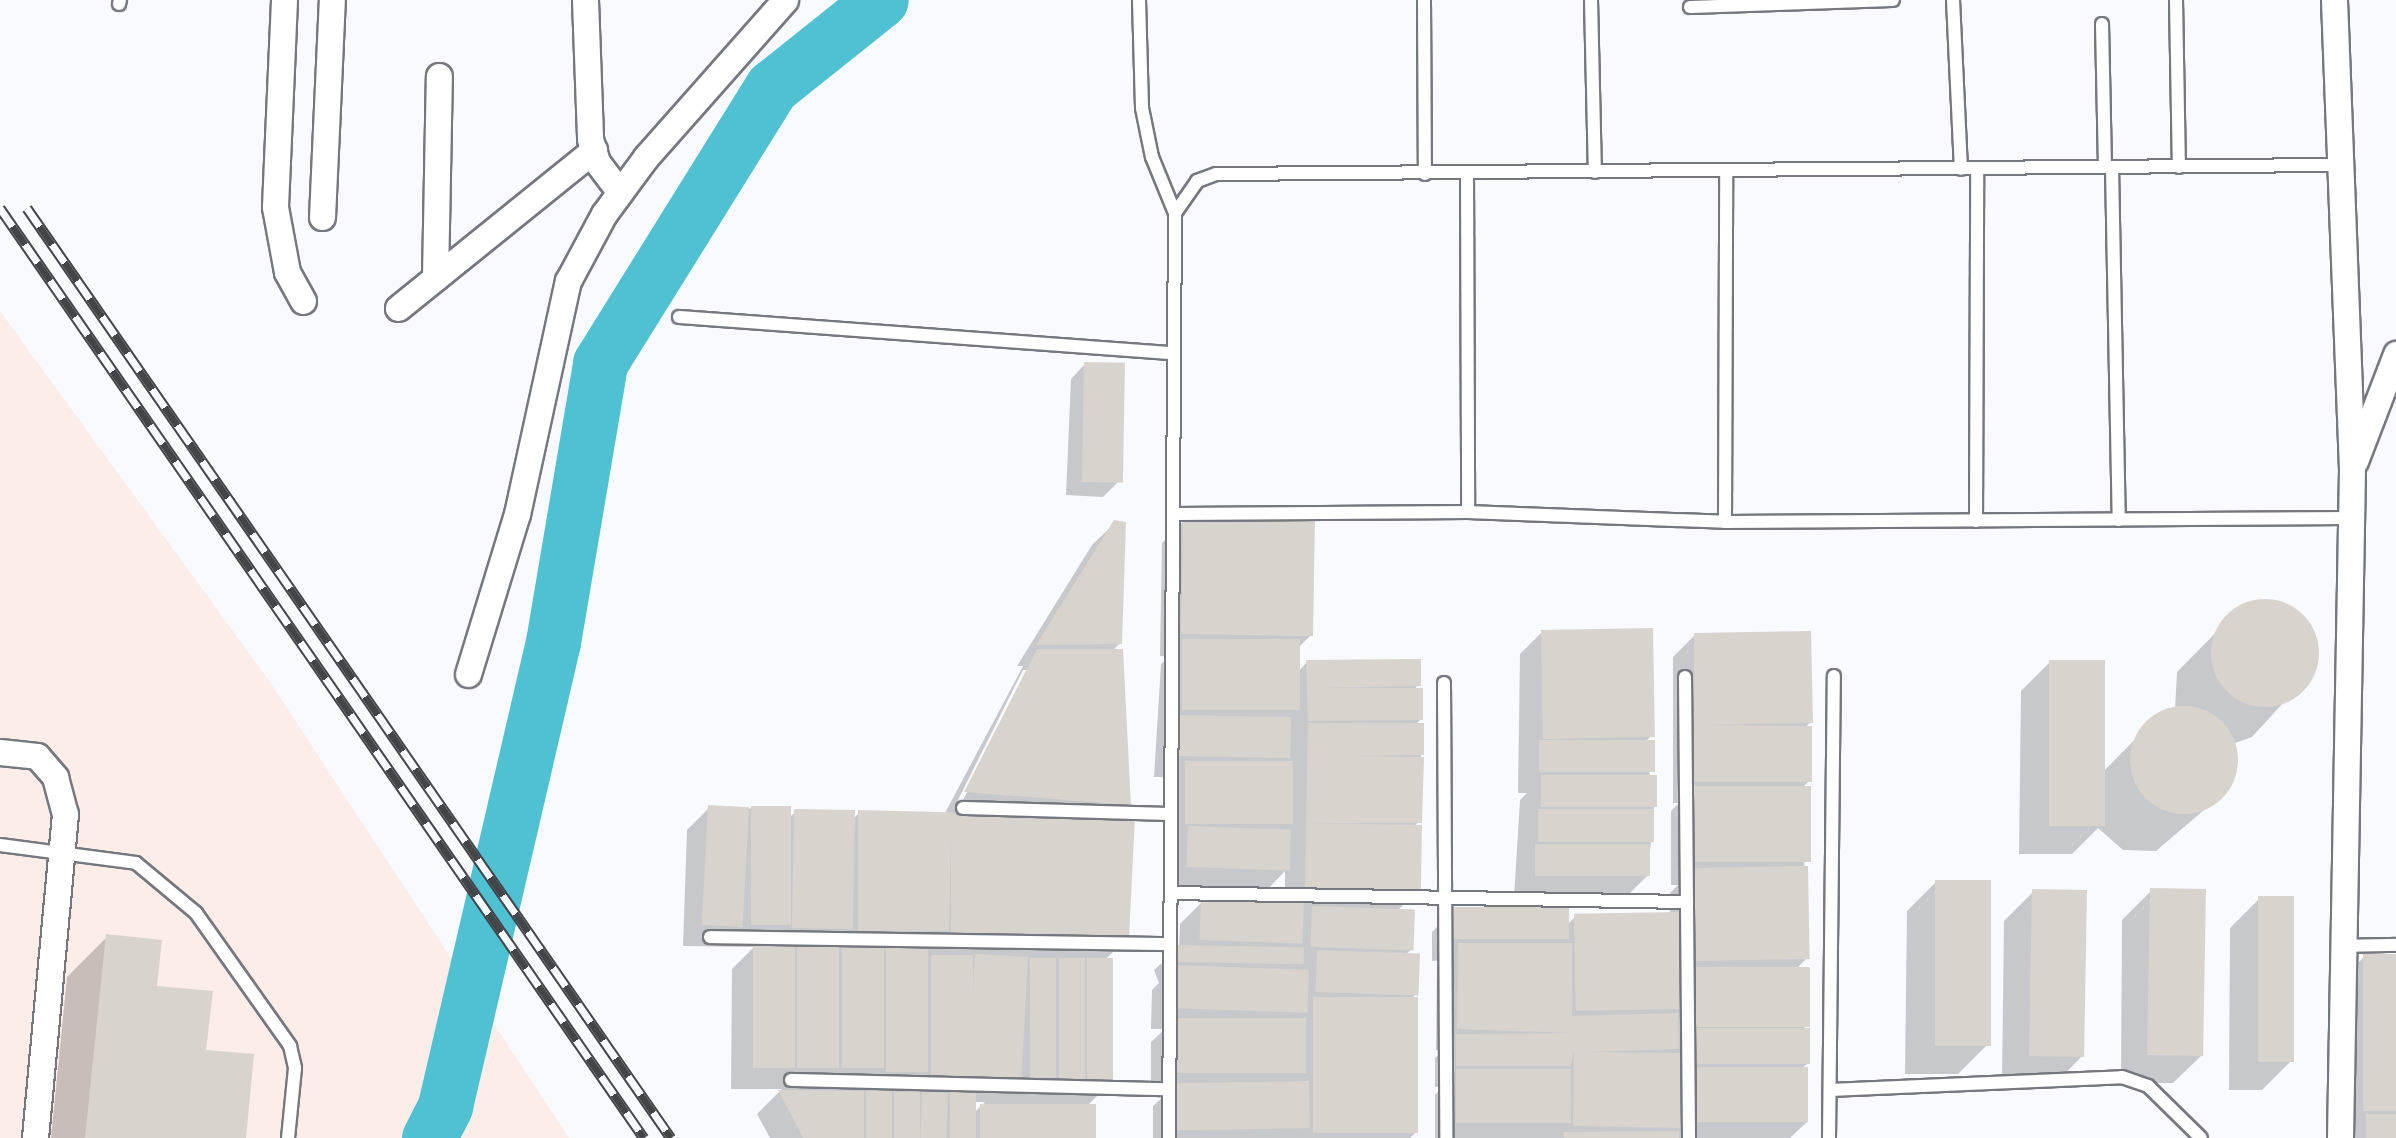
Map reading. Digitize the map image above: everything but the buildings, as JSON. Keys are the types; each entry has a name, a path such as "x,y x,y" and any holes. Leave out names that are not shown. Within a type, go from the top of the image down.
{"street":[{"path":"284,0 275,206 287,272 303,301"},
{"path":"322,217 332,0"},
{"path":"585,0 594,150 620,192"},
{"path":"468,674 518,514 568,281 620,192 785,0"},
{"path":"2334,0 2352,470 2340,1138"},
{"path":"435,278 440,76"},
{"path":"398,308 594,150"},
{"path":"2352,470 2396,354"},
{"path":"0,752 37,756 55,777 65,814 34,1138"}],"lane":[{"path":"1139,0 1142,108 1152,157 1175,213"},
{"path":"1424,0 1425,174"},
{"path":"1591,0 1594,172"},
{"path":"1690,6 1893,0"},
{"path":"1953,0 1960,169"},
{"path":"2176,0 2178,166"},
{"path":"2102,24 2119,520"},
{"path":"1169,1138 1175,213 1182,194 1216,174 2338,165"},
{"path":"1976,520 1978,169"},
{"path":"1726,170 1726,522"},
{"path":"1468,173 1468,512"},
{"path":"678,317 1174,353"},
{"path":"1175,514 1468,512 1726,522 2350,518"},
{"path":"1685,676 1689,1138"},
{"path":"1829,1138 1834,676"},
{"path":"1444,683 1446,1138"},
{"path":"963,808 1171,814"},
{"path":"0,845 62,850 136,863 196,912 290,1046 295,1068 288,1138"},
{"path":"1171,894 1687,902"},
{"path":"710,937 1170,944"},
{"path":"2343,946 2396,945"},
{"path":"1830,1090 2122,1076 2148,1086 2201,1138"},
{"path":"791,1080 1169,1089"}],"shaded area":[{"path":"0,311 270,682 569,1138 0,1138"}],"waterway":[{"path":"429,1138 445,1106 553,642 600,363 772,87 881,0"}],"railway":[{"path":"0,208 644,1138"},
{"path":"27,208 671,1138"}]}
